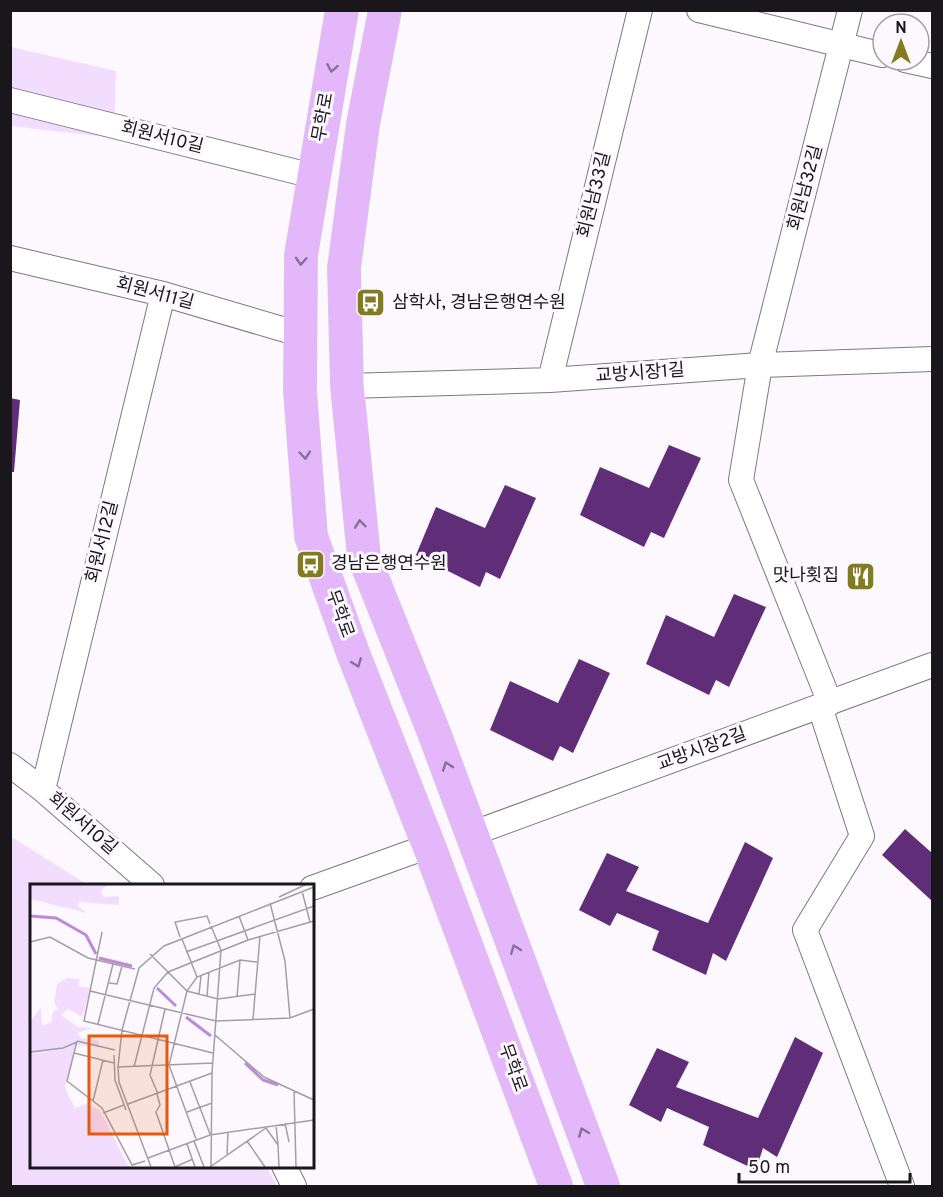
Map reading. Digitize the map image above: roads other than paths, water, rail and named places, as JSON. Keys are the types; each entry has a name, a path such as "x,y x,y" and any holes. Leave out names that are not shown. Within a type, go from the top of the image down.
{"main road":[{"name":"무학로","path":"342,10 301,255 300,391 311,536 353,653 429,846 556,1186"},
{"path":"385,10 363,124 344,268 347,386 364,557 433,730 603,1186"}],"street":[{"name":"회원남33길","path":"550,380 640,10"},
{"path":"699,10 871,52"},
{"name":"회원남32길","path":"850,10 843,46 760,365 741,480 825,705 862,836 805,930 902,1186"},
{"name":"회원서10길","path":"10,100 313,176"},
{"name":"회원서11길","path":"10,258 163,294 299,334"},
{"name":"회원서12길","path":"43,790 163,294"},
{"name":"교방시장1길","path":"347,386 550,380 760,365 933,359"},
{"name":"교방시장2길","path":"471,834 933,665"},
{"name":"회원서10길","path":"10,765 43,790 151,884"},
{"path":"314,887 429,846"},
{"path":"284,1167 294,1186"}],"place":[{"name":"삼학사, 경남은행연수원","path":"371,303"},
{"name":"경남은행연수원","path":"310,564"},
{"name":"맛나횟집","path":"860,576"}]}
